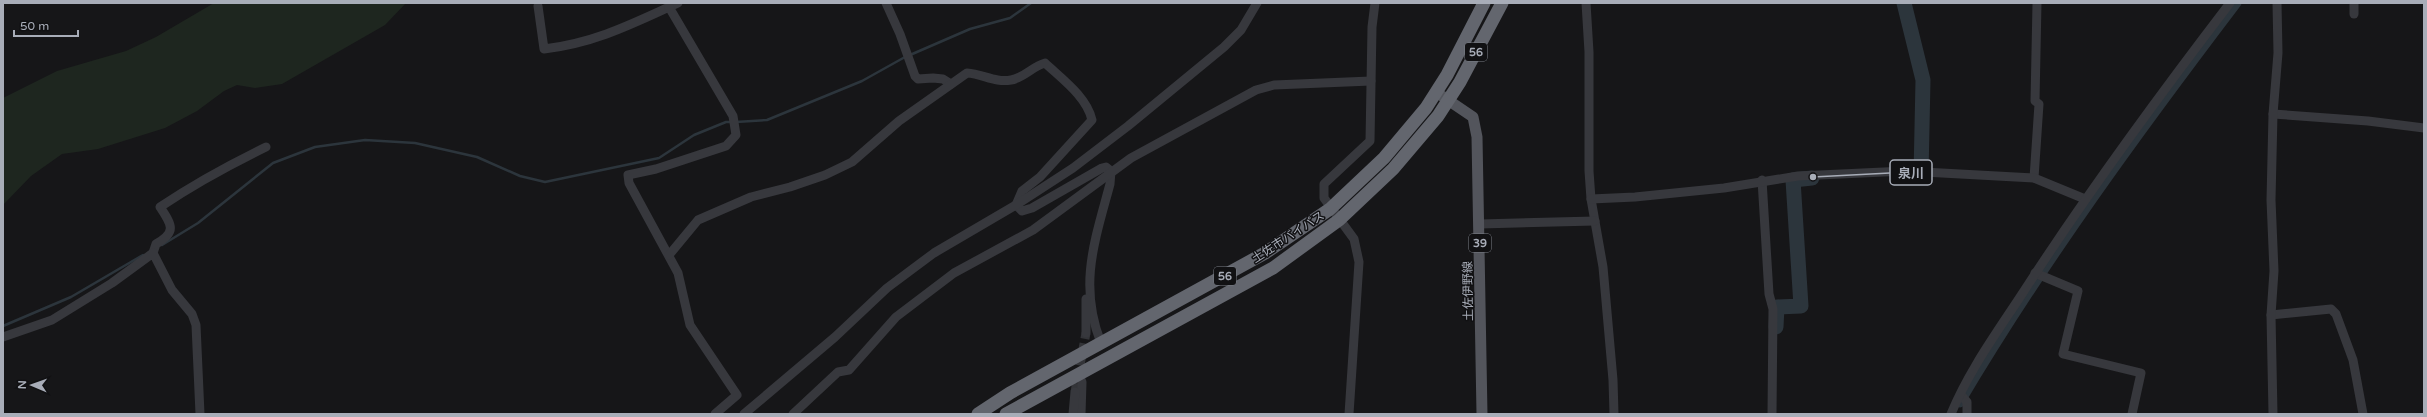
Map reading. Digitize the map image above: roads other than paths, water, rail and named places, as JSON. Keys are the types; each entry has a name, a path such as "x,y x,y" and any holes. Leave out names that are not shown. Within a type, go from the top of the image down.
{"highway":[{"name":"土佐市バイパス","path":"978,414 1010,393 1265,253 1330,209 1384,158 1426,108 1484,3"},
{"name":"土佐市バイパス","path":"1006,414 1078,373 1274,268 1339,220 1412,148 1449,101 1502,3"}],"main road":[{"name":"土佐伊野線","path":"1436,92 1469,112 1475,123 1480,224 1482,414"}],"street":[{"path":"538,6 544,49 568,46 600,38 678,3"},
{"path":"886,3 900,34 915,76 918,79 943,79 951,84"},
{"path":"744,414 835,337 887,288 934,254 1016,205 1073,168 1224,47 1241,30 1257,3"},
{"path":"1349,414 1359,262 1354,239 1330,209 1324,198 1324,184 1370,141 1372,27 1375,3"},
{"path":"1586,3 1589,52 1591,199 1603,267 1614,380 1614,414"},
{"path":"2034,178 2039,104 2035,101 2037,3"},
{"path":"1951,414 1964,398 1975,367 2035,273 2085,199 2132,132 2230,3"},
{"path":"2273,414 2271,315 2274,271 2271,200 2273,114 2278,53 2277,3"},
{"path":"2354,3 2354,14"},
{"path":"669,7 733,116 736,135 726,146 656,169 628,175 629,183 678,273 690,325 737,395 715,414"},
{"path":"668,255 698,220 751,197 818,177 852,162 899,120 967,73 996,81 1012,80 1030,73 1045,64 1073,88 1091,115 1092,120 1089,127 1040,177 1022,191 1016,205"},
{"path":"793,414 838,372 850,370 896,317 931,290 954,273 1033,230 1111,171 1131,158 1256,90 1274,85 1371,81"},
{"path":"2273,114 2368,121 2424,128"},
{"path":"3,337 52,320 112,283 153,253 156,244 168,237 171,230 169,220 160,207 188,188 230,164 266,147"},
{"path":"1016,205 1022,211 1032,208 1102,168 1106,167 1111,171"},
{"path":"1086,333 1087,306 1084,281 1089,267 1110,184 1111,171"},
{"path":"1591,199 1683,193 1724,188 1762,180 1798,176 1905,171 2034,178 2085,199"},
{"path":"1762,180 1769,294 1773,309 1772,414"},
{"path":"1480,224 1595,221"},
{"path":"153,253 172,290 192,314 196,325 200,414"},
{"path":"1089,267 1089,286 1096,331 1101,343"},
{"path":"2035,273 2078,291 2063,354 2141,373 2132,414"},
{"path":"2271,315 2331,310 2336,314 2353,360 2363,414"},
{"path":"1078,373 1082,382 1081,414"},
{"path":"1073,414 1075,392"},
{"path":"1964,398 1967,414"}],"waterway":[{"path":"910,55 970,29 1010,18 1031,3"},
{"path":"1904,3 1923,80 1921,175 1910,175"},
{"path":"1960,403 2058,249 2128,149 2237,3"},
{"path":"736,122 767,120 862,81 905,57"},
{"path":"162,245 198,223 273,163 315,147 365,140 415,143 477,157 520,176 545,182 659,158 694,135 726,122 731,122"},
{"path":"1776,327 1777,307 1801,306 1793,180 1812,178"},
{"path":"3,326 71,297 143,255"}],"tunnel":[{"path":"1075,392 1086,333"}],"place":[{"name":"泉川","path":"1813,177"}]}
